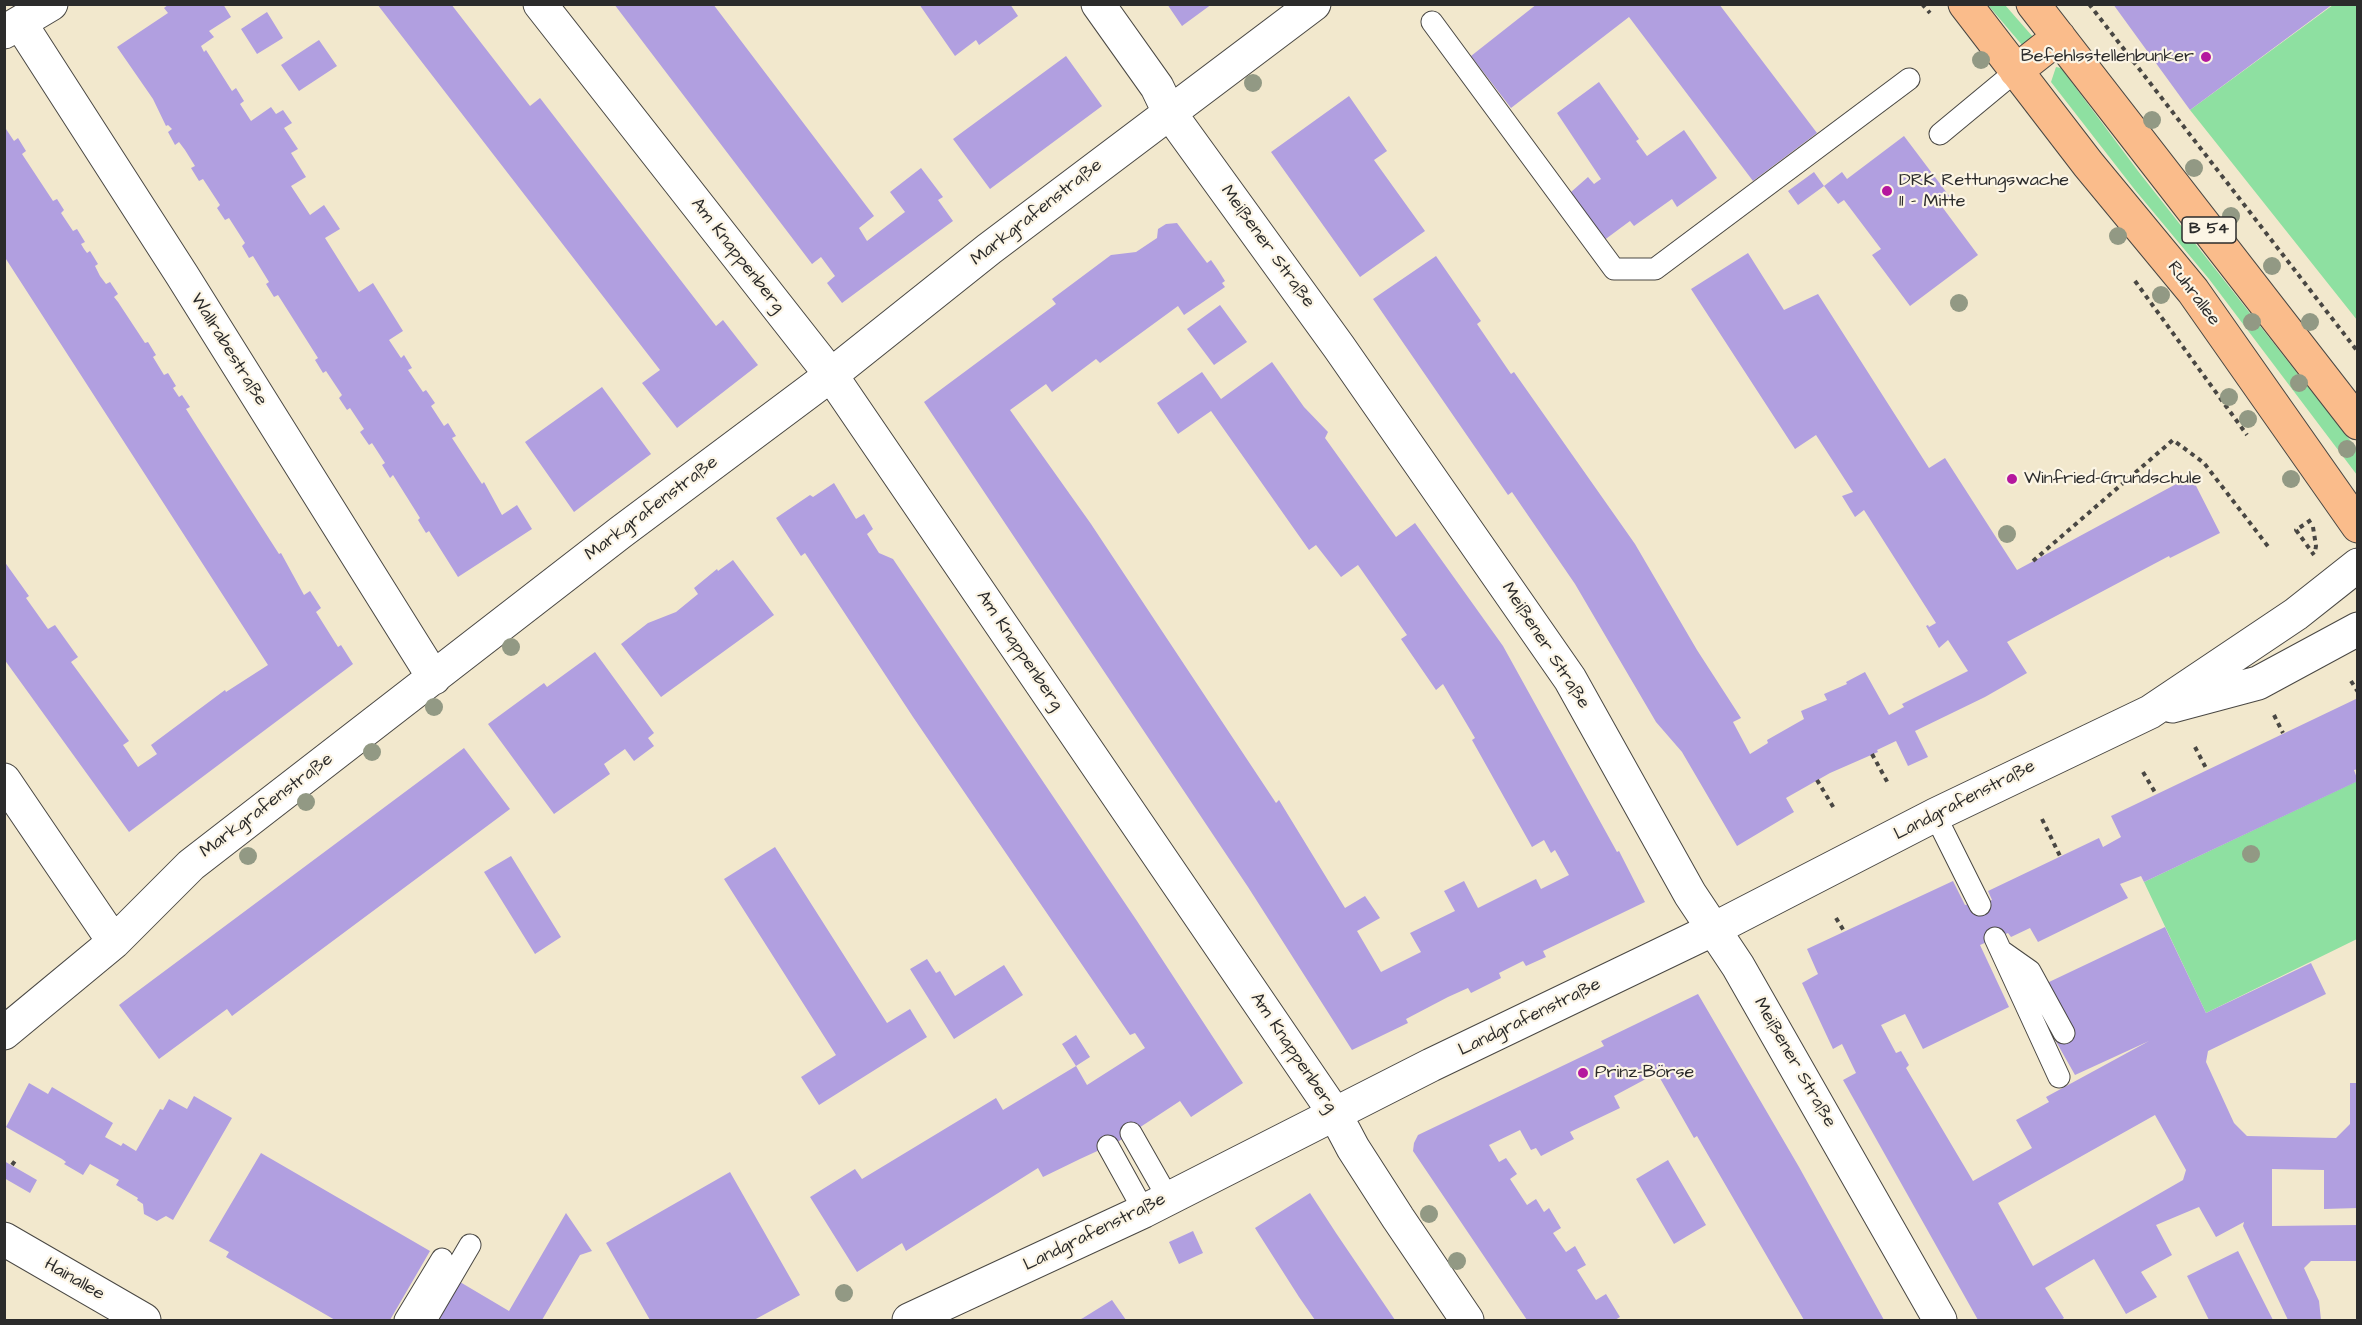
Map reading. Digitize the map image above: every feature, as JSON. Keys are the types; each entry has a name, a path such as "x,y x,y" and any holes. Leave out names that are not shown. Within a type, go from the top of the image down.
{"main road":[{"name":"Ruhrallee","path":"1965,4 2088,164 2193,291 2358,526"},
{"name":"B 54","path":"2033,4 2358,423"},
{"path":"2016,71 2059,37"}],"street":[{"path":"12,28 51,4"},
{"name":"Am Knappenberg","path":"540,4 831,375 1335,1114 1353,1148 1467,1320"},
{"name":"Meißener Straße","path":"1098,4 1157,87 1168,112 1339,347 1570,679 1690,894 1738,966 1812,1092 1940,1320"},
{"name":"Markgrafenstraße","path":"4,1033 114,942 191,865 621,532 831,375 989,249 1314,4"},
{"name":"Wallrabestraße","path":"12,28 182,275 434,678"},
{"name":"Landgrafenstraße","path":"909,1320 1156,1204 1431,1065 1714,929 1935,815 2150,712 2296,614 2358,565"},
{"name":"Landgrafenstraße","path":"2150,712 2258,683 2358,629"},
{"path":"4,780 114,942"},
{"name":"Hainallee","path":"4,1239 144,1320"}],"lane":[{"path":"1432,22 1614,268 1655,269 1909,79"},
{"path":"1940,134 2016,71"},
{"path":"1935,815 1980,904"},
{"path":"2060,1077 1998,944 2030,971 2064,1033"},
{"path":"1131,1133 1156,1204"},
{"path":"1108,1146 1156,1204"},
{"path":"426,1320 470,1245"},
{"path":"405,1320 442,1259"}],"path":[{"path":"2089,4 2358,352"},
{"path":"2033,561 2173,440 2204,463 2270,549"},
{"path":"2296,531 2312,520"},
{"path":"2351,681 2358,692"},
{"path":"2272,710 2283,733"},
{"path":"2195,747 2207,770"},
{"path":"1872,754 1888,785"},
{"path":"2143,772 2156,794"},
{"path":"1817,780 1835,810"},
{"path":"2042,819 2060,856"},
{"path":"1836,918 1844,931"}],"green space":[{"path":"1988,5 2005,5 2033,37 2030,46 2022,45"},
{"path":"2333,5 2357,5 2357,320 2190,110"},
{"path":"2056,67 2061,68 2138,171 2357,449 2357,475 2209,279 2135,190 2051,82"},
{"path":"2357,781 2357,939 2206,1013 2144,882"}],"building":[{"path":"169,4 223,4 231,17 209,31 214,37 201,46 204,52 206,50 232,91 236,88 244,101 240,104 251,121 271,107 276,114 283,110 292,123 284,128 298,149 291,153 306,177 291,186 310,215 324,205 340,229 325,238 359,292 373,283 403,331 389,340 401,358 404,355 412,368 408,370 423,392 426,390 435,403 431,406 444,426 448,423 456,436 452,438 482,484 484,482 502,515 517,505 532,529 458,577 429,531 426,533 418,520 420,518 393,475 390,478 382,465 385,463 372,443 369,445 360,432 364,429 350,408 347,410 339,398 342,395 326,371 323,373 315,360 318,358 278,295 274,297 266,284 269,282 253,256 249,258 242,246 245,243 229,218 225,220 217,208 220,205 203,179 199,181 191,168 195,166 185,150 179,142 175,145 168,132 172,129 166,126 153,99 117,47 168,13 164,8"},
{"path":"377,4 451,4 530,106 540,98 716,326 723,320 758,365 677,428 642,383 660,370"},
{"path":"614,4 713,4 874,216 859,228 867,241 905,212 890,192 921,168 943,197 938,200 953,221 842,303 827,283 835,276 821,257 812,264"},
{"path":"919,4 1010,4 1018,16 979,45 976,40 955,56"},
{"path":"1167,4 1212,4 1182,26"},
{"path":"1537,4 1719,4 1817,133 1753,181 1629,17 1511,108 1471,56"},
{"name":"Befehlsstellenbunker","path":"2113,4 2333,4 2190,110"},
{"path":"267,12 283,38 257,54 241,29"},
{"path":"319,40 337,66 299,91 281,65"},
{"path":"1066,56 1102,106 990,189 953,139"},
{"path":"1599,82 1639,139 1636,141 1647,156 1684,130 1717,178 1677,207 1672,199 1634,226 1630,221 1603,241 1571,192 1588,177 1594,184 1601,179 1557,113"},
{"path":"1349,96 1387,151 1374,160 1425,231 1360,277 1271,152"},
{"path":"4,126 14,141 18,138 26,151 22,154 53,201 57,199 64,210 61,213 73,231 77,229 85,242 81,244 84,249 87,253 90,251 98,264 95,266 100,276 106,284 110,282 118,294 114,297 145,343 148,342 156,355 153,357 164,375 168,373 176,386 173,388 179,397 182,395 190,407 186,409 279,554 281,553 304,595 310,591 321,608 316,612 338,647 341,645 353,664 129,832 4,659 4,561 29,596 26,598 48,629 55,625 78,657 71,662 129,741 123,745 138,767 157,754 151,745 225,690 226,692 268,665 4,256"},
{"path":"1904,136 1950,197 1940,204 1978,255 1910,306 1872,255 1881,249 1844,200 1838,204 1824,186 1842,172 1847,179"},
{"path":"1814,172 1824,186 1798,205 1788,191"},
{"path":"1177,223 1207,263 1211,260 1225,281 1222,283 1225,287 1184,315 1178,306 1100,363 1096,359 1052,392 1046,384 1010,410 1091,524 1276,803 1279,800 1345,908 1365,896 1380,918 1357,931 1381,972 1421,952 1410,933 1455,911 1444,891 1464,881 1478,908 1536,879 1541,889 1569,875 1555,850 1551,853 1544,840 1532,847 1472,740 1475,738 1443,684 1436,690 1401,639 1407,635 1358,565 1341,577 1316,545 1309,550 1211,411 1178,434 1157,403 1202,372 1221,399 1272,362 1304,407 1328,432 1325,438 1396,537 1415,523 1503,646 1617,852 1619,851 1645,902 1543,951 1546,957 1526,966 1523,961 1499,973 1501,978 1471,993 1468,988 1448,997 1406,1019 1408,1023 1352,1050 1248,887 924,402 1056,304 1052,299 1111,255 1136,252 1157,238 1158,229 1166,224"},
{"path":"1748,253 1784,310 1818,294 1929,468 1945,458 2017,570 2191,476 2220,533 2170,558 2169,556 2007,642 2027,673 1985,697 1915,731 1928,757 1908,766 1896,741 1877,750 1878,752 1830,773 1786,798 1794,812 1737,846 1682,752 1656,722 1575,584 1512,492 1508,495 1373,299 1436,256 1481,321 1477,324 1511,374 1514,372 1635,544 1697,650 1741,718 1733,722 1750,754 1768,743 1767,740 1804,719 1801,711 1827,700 1824,694 1847,684 1846,682 1865,672 1889,715 1904,707 1902,704 1968,671 1948,640 1939,648 1926,626 1929,627 1936,623 1864,510 1855,517 1842,496 1853,492 1816,435 1795,449 1691,289"},
{"path":"1220,305 1247,342 1214,365 1187,329"},
{"path":"602,387 651,454 574,512 525,442"},
{"path":"834,483 856,519 864,514 873,529 867,534 879,553 893,559 1137,921 1243,1083 1191,1117 1180,1101 1119,1141 1043,1177 1038,1168 906,1251 902,1243 857,1272 810,1197 855,1169 862,1179 996,1098 1003,1110 1076,1066 1087,1085 1145,1048 1135,1033 1130,1035 913,717 805,553 801,556 776,518 810,495 813,497"},
{"path":"733,560 774,615 661,697 621,644 648,623 676,612 698,594 694,588 717,569 718,571"},
{"path":"595,652 654,733 648,738 654,746 634,761 625,749 604,764 610,774 554,814 488,724 544,683 547,687"},
{"path":"2358,698 2358,769 2354,770 2358,781 2144,882 2141,876 2120,884 2128,898 2038,942 2030,928 2011,937 2008,933 1980,945 2009,1007 1923,1049 1905,1014 1881,1025 1896,1053 1901,1051 1909,1065 1906,1068 1973,1181 2032,1148 2016,1120 2049,1102 2046,1097 2149,1041 2075,1075 2028,992 2165,927 2206,1013 2311,963 2326,994 2208,1051 2206,1062 2234,1123 2247,1136 2336,1138 2350,1124 2350,1083 2358,1083 2358,1208 2324,1209 2324,1170 2272,1169 2272,1226 2358,1225 2358,1261 2311,1261 2304,1268 2319,1301 2321,1320 2288,1320 2243,1226 2244,1222 2216,1237 2199,1207 2156,1225 2172,1255 2141,1272 2157,1297 2126,1314 2094,1259 2045,1288 2064,1318 2061,1320 1978,1320 1843,1080 1856,1073 1842,1044 1833,1049 1802,983 1818,974 1807,949 1953,881 1965,905 1974,903 1980,905 1992,900 1988,891 2099,838 2103,847 2121,837 2111,816","holes":["2155,1115 2186,1170 2183,1180 2033,1266 1998,1203"]},
{"path":"464,748 510,809 232,1016 227,1009 159,1059 119,1005"},
{"path":"775,847 887,1023 910,1009 927,1037 819,1105 801,1077 836,1055 724,879"},
{"path":"511,856 561,937 535,954 484,872"},
{"path":"927,959 936,973 940,971 955,996 1004,965 1023,995 954,1039 910,969"},
{"path":"1698,994 1799,1167 1884,1320 1804,1320 1697,1136 1694,1138 1657,1073 1614,1096 1620,1108 1570,1132 1574,1139 1541,1156 1536,1148 1531,1150 1520,1130 1489,1145 1499,1162 1506,1158 1517,1174 1510,1179 1527,1205 1536,1199 1544,1212 1549,1208 1561,1228 1553,1233 1566,1252 1575,1246 1586,1265 1577,1270 1596,1300 1606,1294 1620,1317 1615,1320 1527,1320 1413,1151 1418,1135 1604,1046 1601,1041"},
{"path":"1076,1035 1090,1057 1076,1066 1062,1044"},
{"path":"29,1083 48,1094 52,1087 113,1123 105,1137 121,1146 123,1143 136,1151 160,1109 163,1110 169,1099 187,1109 194,1096 232,1118 173,1220 166,1216 157,1221 144,1214 143,1204 137,1200 138,1198 116,1185 119,1180 90,1164 83,1175 64,1164 66,1162 62,1159 6,1127"},
{"path":"261,1153 430,1251 390,1320 335,1320 226,1257 229,1252 209,1241"},
{"path":"1668,1160 1706,1225 1674,1244 1636,1179"},
{"path":"4,1161 37,1180 30,1193 4,1178"},
{"path":"730,1172 800,1295 754,1320 650,1320 606,1243"},
{"path":"1310,1193 1395,1320 1315,1320 1299,1297 1255,1228"},
{"path":"566,1213 592,1251 580,1255 542,1320 437,1320 460,1282 509,1311"},
{"path":"1193,1231 1203,1253 1179,1264 1169,1242"},
{"path":"2238,1251 2273,1320 2209,1320 2187,1276"},
{"path":"1112,1300 1126,1320 1079,1320 1083,1318"}],"place":[{"name":"Befehlsstellenbunker","path":"2206,57"},
{"name":"DRK Rettungswache 11 - Mitte","path":"1887,191"},
{"name":"Winfried-Grundschule","path":"2012,479"},
{"name":"Prinz-Börse","path":"1583,1073"}]}
